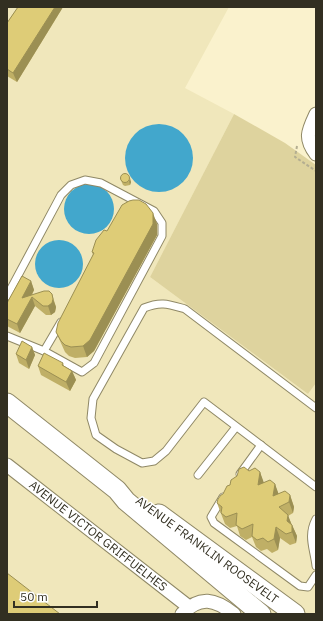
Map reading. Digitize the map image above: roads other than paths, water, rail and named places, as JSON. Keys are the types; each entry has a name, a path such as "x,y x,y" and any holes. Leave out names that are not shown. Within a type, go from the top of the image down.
{"main road":[{"name":"AVENUE FRANKLIN ROOSEVELT","path":"7,403 117,490 126,501 261,614"},
{"name":"AVENUE FRANKLIN ROOSEVELT","path":"117,490 131,494 295,614"}],"street":[{"path":"316,114 308,131 309,145 316,154"},
{"name":"AVENUE VICTOR GRIFFUELHES","path":"7,465 185,610 204,600 224,605 234,614"}],"lane":[{"path":"7,296 62,195 72,185 85,180 101,183 129,203 154,211 162,223 162,236 94,363 82,372 44,351 7,336"},
{"path":"316,408 184,309 169,304 155,303 144,308 93,400 91,418 96,434 116,449 142,463 154,461 166,451 204,402 316,487"},
{"path":"44,351 64,317"},
{"path":"198,475 236,427"},
{"path":"233,483 261,445"},
{"path":"229,490 210,517 214,523 300,586 308,587 316,575"},
{"path":"316,519 312,529 311,543 316,566"}],"water":[{"path":"159,124 172,127 183,134 190,145 193,158 190,171 183,182 172,189 159,192 146,189 135,182 128,171 125,158 128,145 135,134 146,127"},
{"path":"89,184 103,188 110,195 114,209 110,223 103,230 89,234 75,230 68,223 64,209 68,195 75,188"},
{"path":"54,240 64,240 76,247 83,259 83,269 76,281 64,288 54,288 46,284 39,277 35,269 35,259 39,251 46,244"}]}
